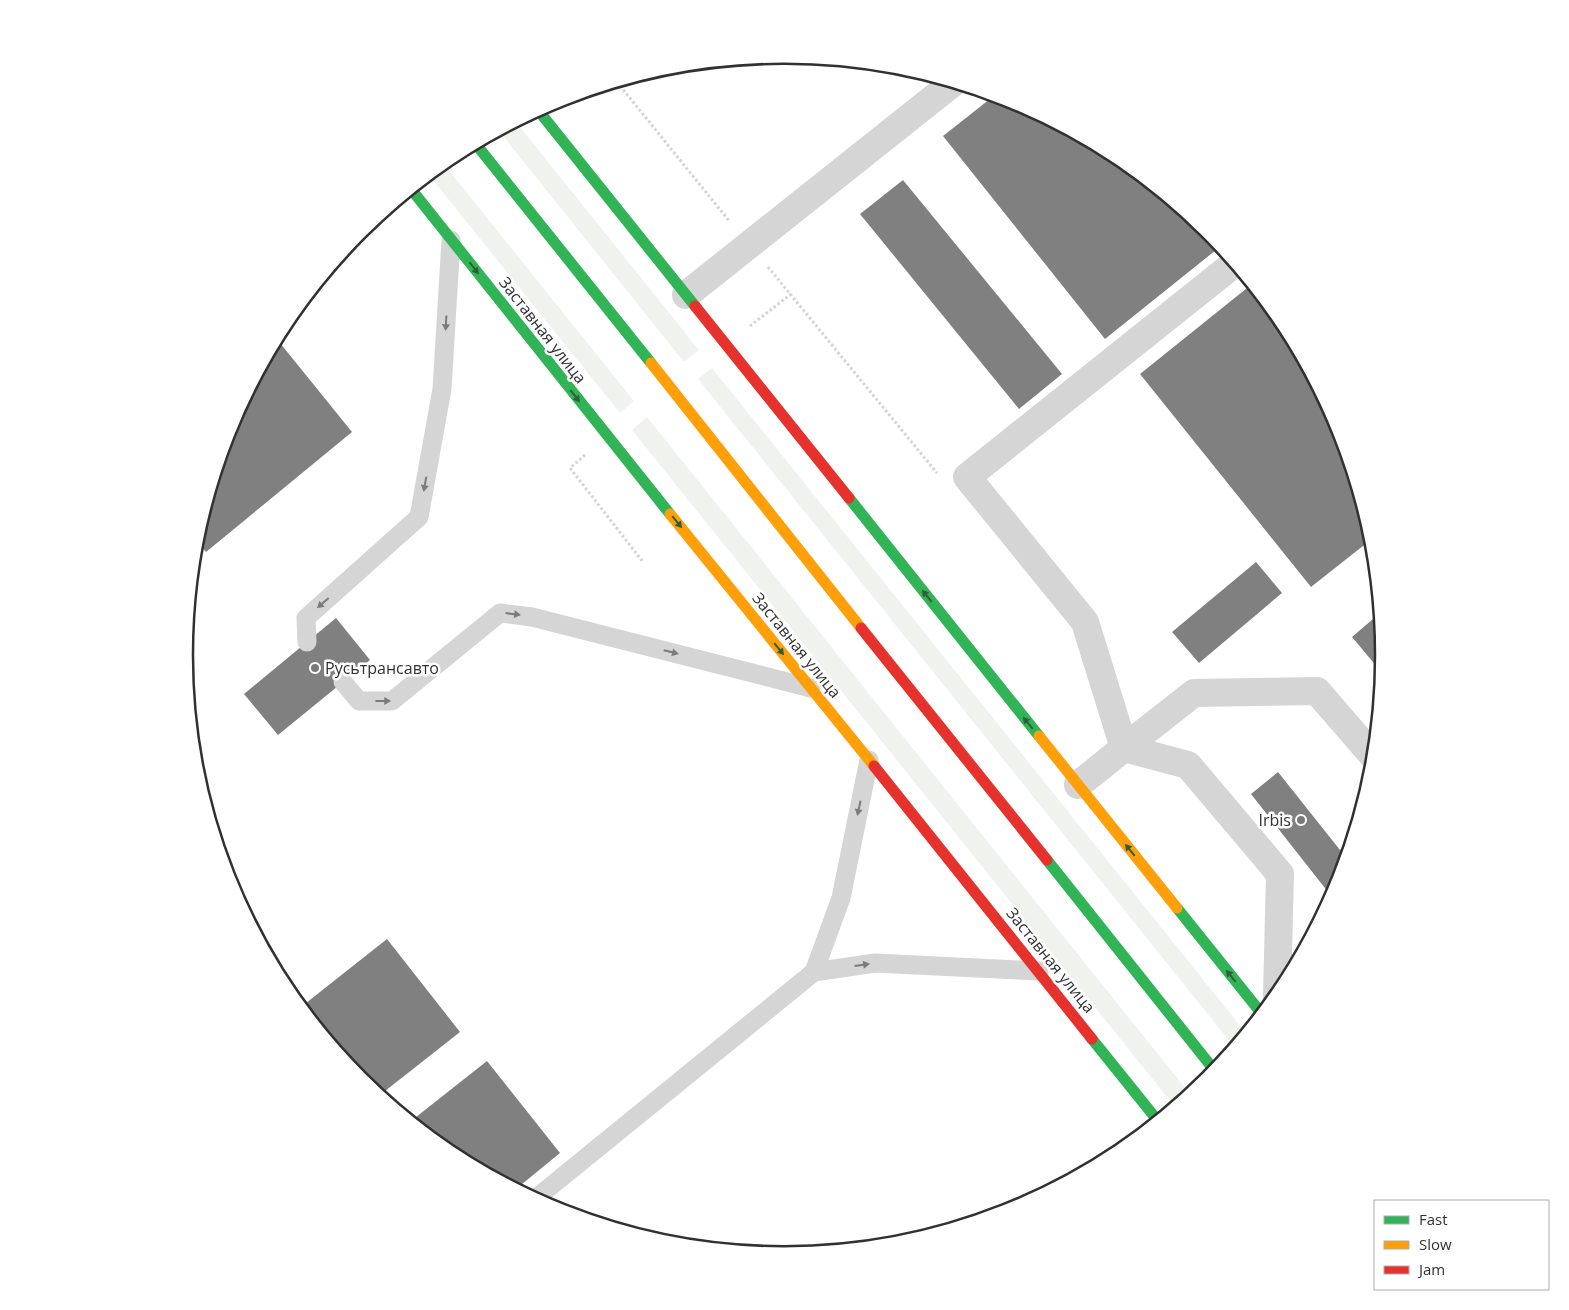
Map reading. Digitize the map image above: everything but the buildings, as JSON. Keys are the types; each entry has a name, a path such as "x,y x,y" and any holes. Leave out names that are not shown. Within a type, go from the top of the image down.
{"main road":[{"path":"543,116 1258,1009"},
{"path":"480,149 1210,1066"},
{"name":"Заставная улица","path":"415,194 608,438 1154,1116"}],"street":[{"path":"686,295 948,87"},
{"path":"1124,748 1085,622 967,477 1230,267"},
{"path":"1078,785 1194,693 1316,691 1368,750"},
{"path":"1124,748 1188,764 1280,874 1277,981"}],"lane":[{"path":"307,642 306,618 420,517 442,390 451,240"},
{"path":"343,682 359,701 392,701 500,613 532,616 811,688"},
{"path":"814,972 841,898 869,760"},
{"path":"542,1194 814,972 875,963 1039,971"}],"path":[{"path":"621,87 937,473 967,477"},
{"path":"746,330 791,294"},
{"path":"588,453 570,468 643,562"}],"shaded area":[{"path":"520,127 699,350 684,362 503,136"},
{"path":"448,169 634,401 620,413 433,180"},
{"path":"712,368 1243,1029 1231,1043 698,379"},
{"path":"647,417 1186,1089 1174,1100 1171,1102 632,430"}],"traffic: fast":[{"path":"543,116 695,306"},
{"path":"480,149 651,363"},
{"path":"415,194 670,514"},
{"path":"849,498 1039,736"},
{"path":"1047,860 1210,1065"},
{"path":"1177,908 1258,1009"},
{"path":"1092,1039 1154,1116"}],"traffic: slow":[{"path":"651,363 861,628"},
{"path":"670,514 874,766"},
{"path":"1039,736 1177,908"}],"traffic: jam":[{"path":"695,306 849,498"},
{"path":"861,628 1047,860"},
{"path":"874,766 1092,1039"}],"place":[{"name":"Русьтрансавто","path":"315,668"},
{"name":"Irbis","path":"1301,820"}]}
